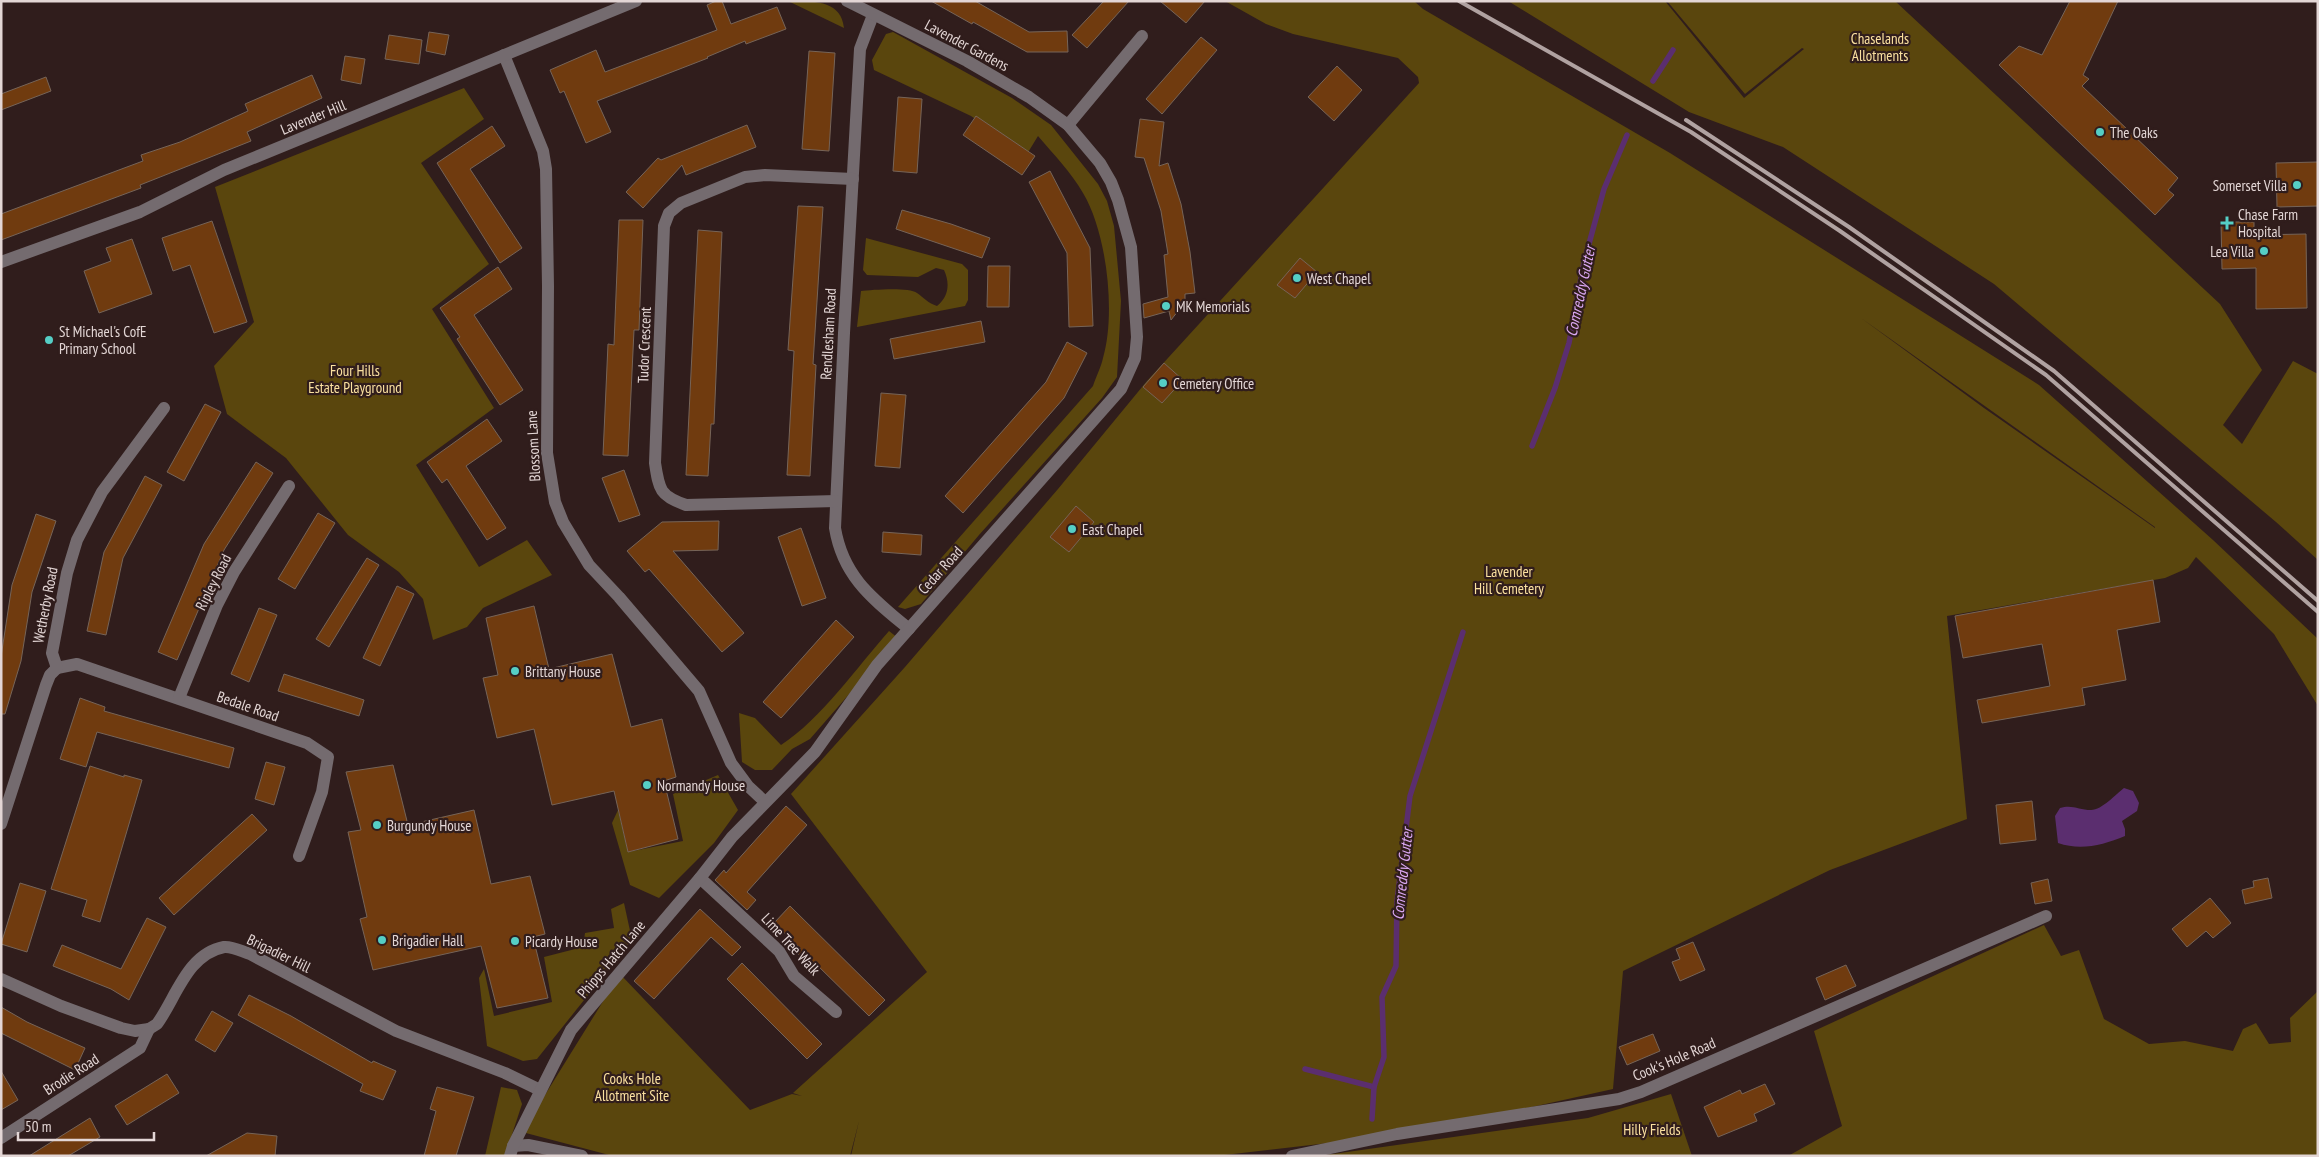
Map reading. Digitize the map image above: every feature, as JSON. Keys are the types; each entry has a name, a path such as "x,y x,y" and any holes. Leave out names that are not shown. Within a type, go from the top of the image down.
{"street":[{"name":"Lavender Hill","path":"1,262 140,212 224,170 636,1"},
{"name":"Lavender Gardens","path":"847,1 968,61 1029,97 1068,125 1100,163 1118,200 1130,247 1136,312 1135,358"},
{"name":"Rendlesham Road","path":"873,15 860,49 836,501 837,537 845,564 858,583 909,629"},
{"path":"1068,125 1142,36"},
{"name":"Blossom Lane","path":"504,55 543,151 546,169 548,276 547,453 555,502 563,522 589,566 619,598 699,692 731,763 748,786 766,802"},
{"name":"Tudor Crescent","path":"836,501 686,505 669,499 659,488 655,463 664,226 669,213 681,203 745,177 765,175 853,179"},
{"name":"Cedar Road","path":"766,802 815,752 877,665 1121,389 1135,358"},
{"name":"Wetherby Road","path":"56,668 52,653 67,573 77,540 102,492 164,408"},
{"name":"Ripley Road","path":"179,698 217,604 234,572 289,486"},
{"name":"Bedale Road","path":"56,668 77,664 307,743 328,757 322,792 299,856"},
{"path":"1,824 46,685 50,675 56,668"},
{"name":"Phipps Hatch Lane","path":"511,1151 571,1030 700,878 732,837 766,802"},
{"name":"Lime Tree Walk","path":"700,878 779,951 794,976 836,1012"},
{"name":"Cook's Hole Road","path":"1292,1156 1397,1134 1618,1099 1641,1092 2046,916"},
{"name":"Brigadier Hill","path":"149,1029 157,1024 163,1016 188,971 208,954 226,946 250,954 396,1031 505,1073 540,1090"},
{"path":"1,979 61,1006 121,1028 135,1031 149,1029"},
{"name":"Brodie Road","path":"1,1138 140,1048 149,1029"},
{"path":"511,1151 528,1145 582,1156"}],"green space":[{"path":"788,1 816,2 832,7 842,19 844,28"},
{"name":"Lavender Hill Cemetery","path":"1225,1 1414,1 1423,9 1670,153 2039,385 2213,540 2318,639 2318,706 2274,634 2196,557 2188,568 2165,578 1947,616 1967,819 1830,870 1623,971 1613,1089 1415,1133 1216,1156 851,1156 859,1121 850,1156 613,1156 522,1132 620,974 750,1110 792,1094 802,1096 793,1093 927,972 791,794 905,667 1058,489 1147,381 1419,83 1418,77 1398,58 1293,34 1266,24","holes":["1861,318 2155,527 1984,408"]},
{"name":"Chaselands Allotments","path":"1508,1 1665,1 1744,98 1804,49 1802,48 1745,94 1667,1 1895,1 2220,304 2262,370 2223,425 2242,444 2293,361 2318,374 2318,560 2276,522 1994,284 1783,147 1689,112"},
{"path":"893,32 1012,98 1051,125 1098,184 1107,201 1114,226 1121,301 1117,377 1102,398 979,535 921,604 905,609 898,607 1093,386 1107,340 1109,297 1107,274 1098,229 1083,193 1068,171 1038,136 1027,154 971,116 874,70 872,60 886,34"},
{"name":"Four Hills Estate Playground","path":"464,88 484,119 421,163 489,264 432,309 494,408 416,465 479,567 527,540 552,575 483,608 467,627 433,640 423,599 399,572 348,535 286,458 227,414 214,366 254,322 215,187"},
{"path":"866,238 962,264 968,270 968,300 965,306 857,327 861,291 890,289 913,291 937,306 946,294 948,284 944,270 936,268 918,277 867,275 863,270"},
{"path":"889,631 898,638 810,739 792,749 772,770 755,770 742,762 739,713 755,718 781,745 796,734 824,707"},
{"path":"718,775 738,810 714,843 659,898 630,885 612,823 618,810 628,852 683,841 673,794"},
{"path":"624,903 632,940 537,1059 523,1061 487,1046 479,978 484,969 494,1016 552,1002 544,957 583,947 585,933 614,928 611,909"},
{"path":"2044,925 2061,956 2079,950 2104,1019 2149,1044 2185,1041 2233,1051 2243,1029 2256,1023 2269,1044 2291,1042 2290,1018 2318,991 2318,1156 1788,1156 1842,1126 1814,1031"},
{"path":"501,1087 517,1090 522,1104 505,1156 485,1156"},
{"name":"Hilly Fields","path":"1671,1094 1692,1156 1319,1156 1588,1118"}],"shaded area":[{"path":"2124,788 2133,791 2139,803 2137,811 2122,821 2125,836 2084,847 2058,843 2055,816 2060,808 2095,809 2104,805"}],"building":[{"path":"716,1 722,1 731,24 777,7 786,29 746,44 745,41 708,58 597,101 611,132 586,143 564,91 560,93 550,70 596,50 605,72 717,30 707,5"},
{"path":"931,1 975,1 1029,32 1067,31 1068,52 1027,52"},
{"path":"1104,1 1129,1 1087,48 1072,35"},
{"path":"1160,1 1205,1 1186,23"},
{"name":"The Oaks","path":"2070,1 2118,1 2083,75 2089,79 2082,86 2178,178 2168,190 2174,195 2155,215 1999,65 2019,46 2042,55"},
{"path":"429,32 449,35 445,55 426,51"},
{"path":"389,35 422,40 419,64 385,59"},
{"path":"1201,37 1217,50 1162,114 1146,99"},
{"path":"809,51 835,53 829,151 802,149"},
{"path":"345,56 365,59 361,84 341,80"},
{"path":"1337,66 1362,90 1334,121 1308,97"},
{"path":"312,75 322,98 247,132 251,141 140,185 141,188 1,240 1,214 143,161 141,155 180,142 248,111 245,104"},
{"path":"46,77 51,91 1,110 1,94"},
{"path":"898,97 922,99 917,173 893,171"},
{"path":"976,116 1035,156 1022,175 963,135"},
{"path":"1140,119 1164,122 1159,166 1168,163 1181,204 1190,252 1195,293 1185,294 1185,302 1171,320 1169,311 1144,318 1143,304 1168,297 1164,255 1168,254 1161,211 1144,158 1135,157"},
{"path":"747,125 756,147 686,175 682,165 643,208 626,192 658,158 661,160"},
{"path":"492,126 505,146 470,169 522,248 500,263 437,163"},
{"name":"Somerset Villa","path":"2318,162 2318,206 2277,207 2276,163"},
{"path":"1050,171 1090,248 1093,326 1069,327 1067,253 1029,182"},
{"path":"798,206 823,207 813,364 816,365 810,476 787,475 794,351 788,350"},
{"path":"902,210 951,224 990,238 982,258 896,229"},
{"path":"619,220 643,220 639,330 634,330 628,456 603,455 608,344 614,345"},
{"path":"212,221 247,322 214,333 190,265 173,271 162,238"},
{"name":"Lea Villa","path":"2221,222 2254,222 2254,235 2306,234 2307,308 2256,309 2256,268 2222,269"},
{"path":"698,230 722,232 714,424 711,424 708,476 686,475"},
{"path":"132,239 152,294 99,313 84,271 111,261 106,248"},
{"name":"West Chapel","path":"1300,258 1317,272 1295,298 1277,285"},
{"path":"988,266 1010,266 1009,307 987,307"},
{"path":"498,267 512,289 474,315 523,390 500,405 457,339 460,337 440,308"},
{"path":"981,321 985,342 894,359 890,339"},
{"path":"1067,342 1087,353 1064,398 963,513 945,496 1046,382"},
{"name":"Cemetery Office","path":"1164,363 1183,380 1162,403 1143,387"},
{"path":"881,393 906,395 900,468 875,466"},
{"path":"205,404 221,412 184,481 167,472"},
{"path":"487,419 502,441 466,466 506,528 487,540 447,479 442,483 427,462"},
{"path":"256,462 273,473 224,550 177,660 158,652 204,544"},
{"path":"624,470 640,515 619,522 602,478"},
{"path":"145,476 162,485 123,558 106,635 87,631 104,552"},
{"name":"East Chapel","path":"1076,506 1094,522 1069,552 1050,537"},
{"path":"318,513 335,523 295,589 278,579"},
{"path":"36,514 56,521 32,592 21,661 5,714 1,714 1,657 12,585"},
{"path":"719,521 718,550 673,551 744,633 722,652 649,569 645,572 627,551 662,522"},
{"path":"801,528 826,598 802,606 778,537"},
{"path":"883,532 922,535 921,555 882,552"},
{"path":"367,558 379,565 329,647 316,639"},
{"path":"2153,580 2160,622 2117,630 2126,680 2082,688 2085,705 1982,723 1977,700 2050,686 2042,644 1963,658 1955,616"},
{"path":"397,586 414,594 380,666 363,658"},
{"path":"534,606 549,669 612,654 631,727 662,719 676,777 664,781 678,839 628,852 614,791 552,805 534,729 497,738 483,678 498,675 486,618"},
{"path":"259,608 277,615 249,682 231,674"},
{"path":"836,620 854,637 781,718 763,702"},
{"path":"284,674 364,700 359,716 278,691"},
{"path":"80,698 105,707 104,711 234,748 229,768 97,732 86,767 60,759"},
{"path":"266,762 285,767 274,805 255,799"},
{"path":"393,765 408,825 474,810 491,884 530,876 545,934 533,937 548,998 497,1008 481,946 373,970 360,919 367,917 348,832 361,830 346,772"},
{"path":"90,766 124,777 124,775 142,780 100,922 82,916 87,900 51,889"},
{"path":"2032,801 2036,840 2000,844 1996,805"},
{"path":"786,806 807,825 747,892 756,900 747,910 715,880 724,870 726,873"},
{"path":"252,814 267,830 174,915 159,898"},
{"path":"2268,878 2272,898 2245,904 2242,890 2254,887 2253,881"},
{"path":"2048,879 2052,901 2035,904 2031,883"},
{"path":"20,883 46,891 27,952 1,944"},
{"path":"2210,898 2231,923 2213,938 2206,931 2187,947 2172,929"},
{"path":"790,906 885,1000 869,1016 814,962 811,965 797,953 801,949 774,923"},
{"path":"700,909 741,947 732,956 711,937 654,999 634,981"},
{"path":"147,918 166,927 129,1000 111,989 53,966 62,945 121,969"},
{"path":"1693,942 1705,970 1680,981 1672,962 1680,959 1676,949"},
{"path":"742,963 822,1044 807,1059 727,979"},
{"path":"1846,965 1856,986 1825,1000 1816,978"},
{"path":"249,995 291,1016 372,1063 373,1061 396,1071 383,1100 360,1091 363,1084 238,1015"},
{"path":"1,1007 27,1022 85,1048 75,1070 1,1033"},
{"path":"212,1011 233,1023 215,1052 195,1040"},
{"path":"1653,1034 1660,1051 1627,1065 1619,1047"},
{"path":"1,1071 18,1100 1,1110"},
{"path":"167,1074 179,1093 127,1125 115,1106"},
{"path":"1765,1084 1775,1104 1754,1114 1757,1121 1718,1137 1704,1107 1740,1090 1742,1094"},
{"path":"437,1087 474,1097 456,1156 424,1156 436,1111 430,1109"},
{"path":"90,1118 100,1137 68,1156 29,1156"},
{"path":"247,1133 277,1136 275,1156 206,1156"}],"waterway":[{"name":"Comreddy Gutter","path":"1653,81 1673,50"},
{"name":"Comreddy Gutter","path":"1532,446 1555,388 1569,343 1584,262 1604,189 1627,135"},
{"name":"Comreddy Gutter","path":"1372,1119 1374,1087 1384,1057 1382,997 1396,966 1397,901 1410,796 1463,632"},
{"path":"1305,1069 1374,1087"}],"railway":[{"path":"1459,1 1691,132 1840,231 2046,375 2318,612"},
{"path":"1686,120 1849,227 2054,371 2318,601"}],"place":[{"name":"The Oaks","path":"2100,132"},
{"name":"Somerset Villa","path":"2297,185"},
{"name":"Chase Farm Hospital","path":"2227,223"},
{"name":"Lea Villa","path":"2264,251"},
{"name":"West Chapel","path":"1297,278"},
{"name":"MK Memorials","path":"1166,306"},
{"name":"St Michael's CofE Primary School","path":"49,340"},
{"name":"Cemetery Office","path":"1163,383"},
{"name":"East Chapel","path":"1072,529"},
{"name":"Brittany House","path":"515,671"},
{"name":"Normandy House","path":"647,785"},
{"name":"Burgundy House","path":"377,825"},
{"name":"Brigadier Hall","path":"382,940"},
{"name":"Picardy House","path":"515,941"}],"park label":[{"name":"Cooks Hole Allotment Site","path":"632,1086"}]}
